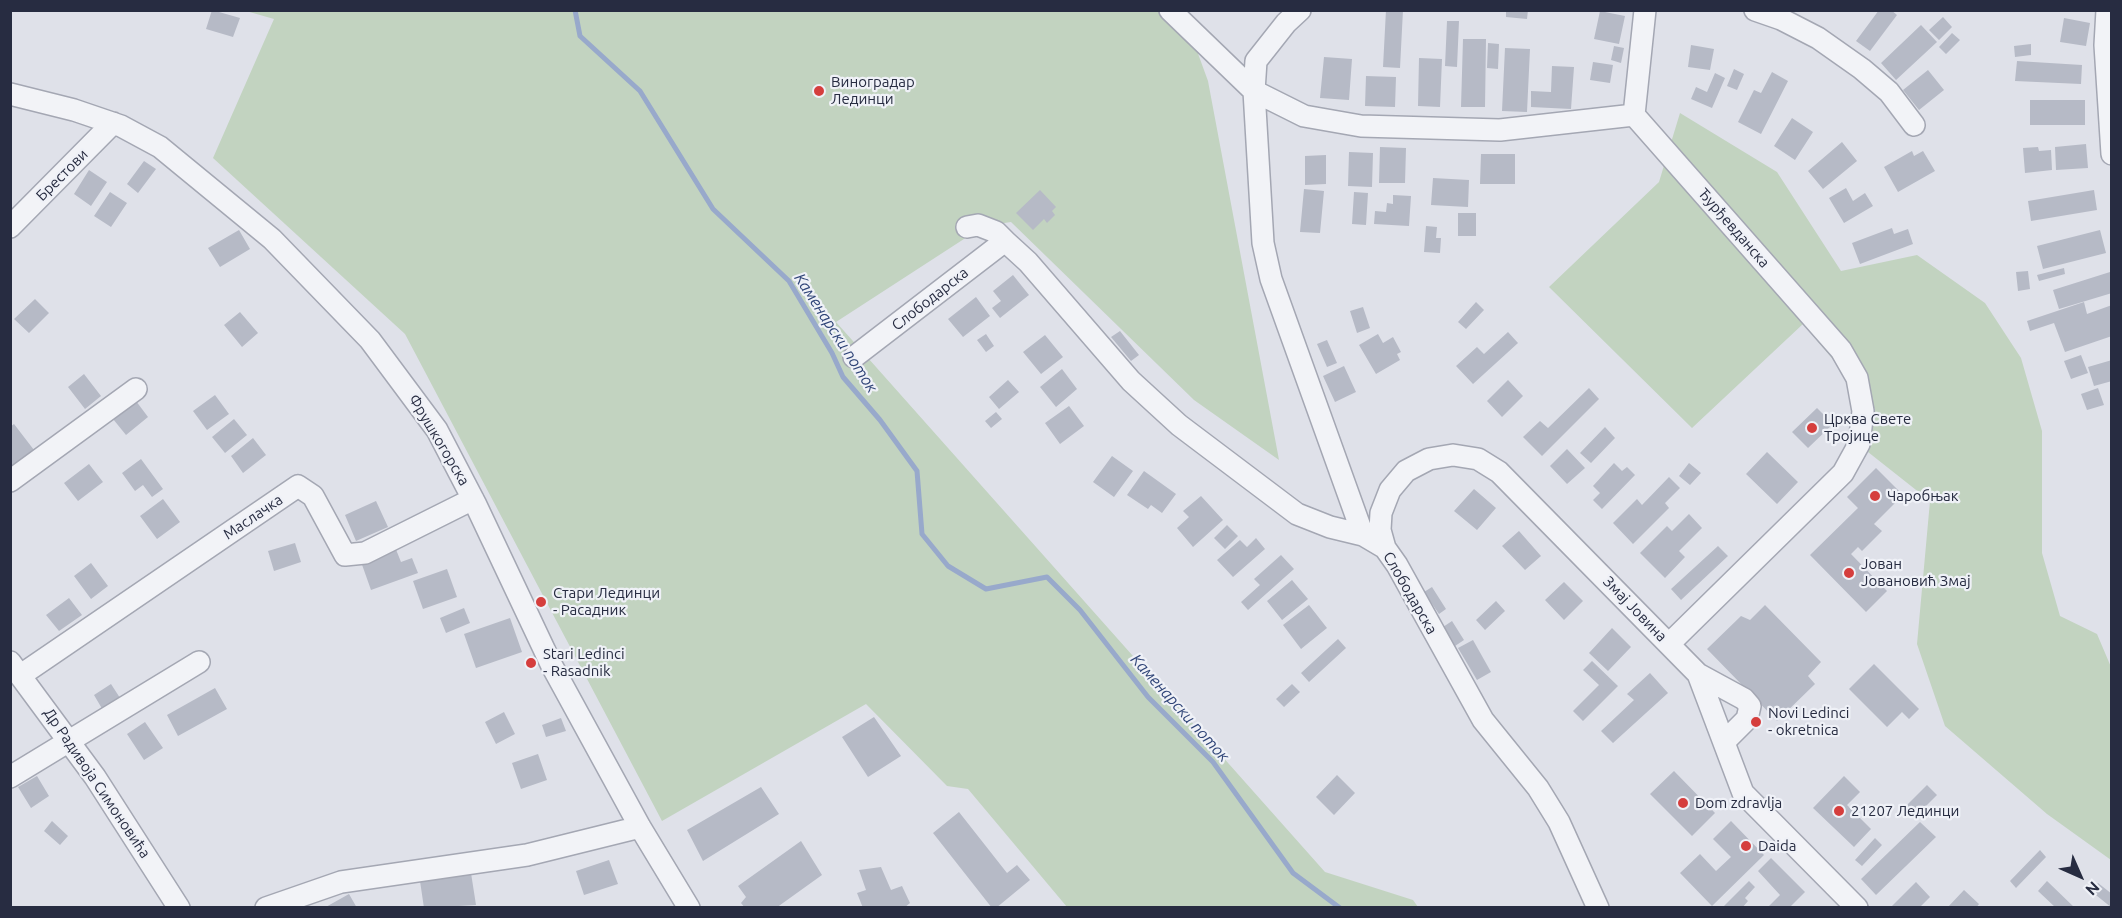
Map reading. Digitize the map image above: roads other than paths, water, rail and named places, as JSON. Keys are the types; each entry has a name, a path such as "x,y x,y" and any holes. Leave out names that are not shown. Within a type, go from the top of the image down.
{"street":[{"path":"1170,10 1254,91 1304,116 1360,126 1500,130 1634,115 1645,10"},
{"path":"1300,10 1286,22 1256,61 1254,91 1263,243 1271,279 1363,535"},
{"path":"1755,10 1781,19 1818,38 1862,69 1889,92 1914,125"},
{"path":"2107,10 2105,45 2112,154"},
{"name":"Фрушкогорска","path":"10,94 113,123 160,147 272,239 370,340 420,404 473,499 552,666 640,826 689,908"},
{"name":"Ђурђевданска","path":"1634,115 1841,350 1857,378 1863,411 1859,444 1843,473 1669,644"},
{"name":"Брестови","path":"10,227 113,123"},
{"name":"Слободарска","path":"967,227 978,225 996,232 1028,262 1131,381 1179,425 1298,514 1330,527 1363,535 1385,548 1397,565 1483,720 1538,788 1559,822 1598,908"},
{"name":"Слободарска","path":"854,357 1005,241"},
{"path":"10,481 136,389"},
{"name":"Змај Јовина","path":"1385,548 1380,530 1381,513 1390,490 1406,471 1429,459 1453,455 1478,459 1499,472 1698,674 1743,793 1857,908"},
{"name":"Маслачка","path":"16,668 298,486 313,496 345,555 365,553 473,499"},
{"path":"10,777 70,743 199,662"},
{"name":"Др Радивоја Симоновића","path":"16,668 70,743 179,908"},
{"path":"1698,674 1737,694 1750,706 1747,719 1724,742"},
{"path":"266,908 341,882 527,855 640,826"}],"waterway":[{"name":"Каменарски поток","path":"575,10 580,36 640,91 713,209 789,281 832,353 843,377 880,420 917,471 922,534 948,566 986,589 1047,577 1080,610 1148,697 1213,762 1293,873 1340,908"}],"place":[{"name":"Виноградар Лединци","path":"819,91"},
{"name":"Црква Свете Тројице","path":"1812,428"},
{"name":"Чаробњак","path":"1875,496"},
{"name":"Јован Јовановић Змај","path":"1849,573"},
{"name":"Стари Лединци - Расадник","path":"541,602"},
{"name":"Stari Ledinci - Rasadnik","path":"531,663"},
{"name":"Novi Ledinci - okretnica","path":"1756,722"},
{"name":"Dom zdravlja","path":"1683,803"},
{"name":"21207 Лединци","path":"1839,811"},
{"name":"Daida","path":"1746,846"}]}
